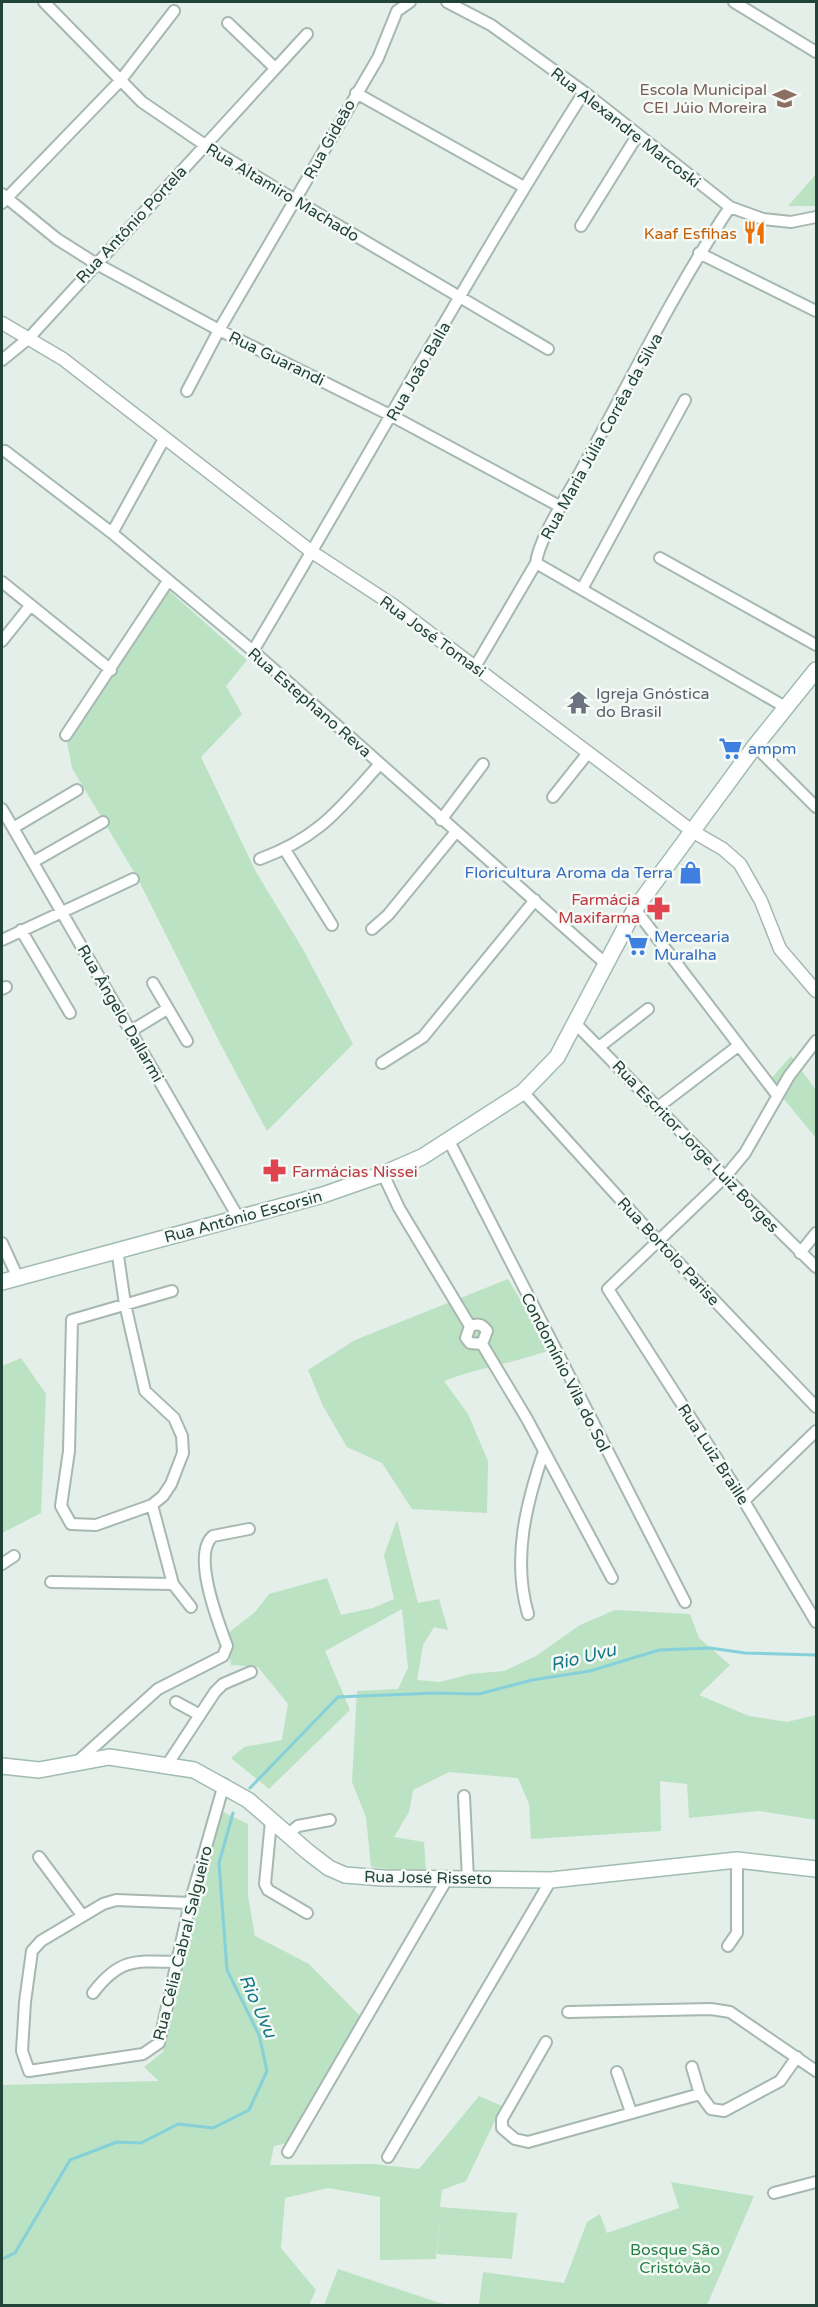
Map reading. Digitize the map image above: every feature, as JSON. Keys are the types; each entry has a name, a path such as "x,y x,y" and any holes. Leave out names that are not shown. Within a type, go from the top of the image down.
{"main road":[{"name":"Rua Antônio Escorsin","path":"2,1282 323,1195 383,1174 422,1157 523,1092 556,1057 635,909 755,747 816,670"},
{"name":"Rua José Risseto","path":"2,1766 39,1770 71,1766 109,1757 194,1770 224,1784 248,1800 329,1868 345,1875 383,1878 551,1880 737,1860 816,1869"}],"street":[{"name":"Rua Altamiro Machado","path":"44,2 142,102 205,145 294,200 548,349"},
{"name":"Rua Gideão","path":"187,391 219,330 378,58 397,12 410,2"},
{"name":"Rua Alexandre Marcoski","path":"447,2 491,25 584,92 730,207 763,219 791,222 816,217"},
{"path":"734,2 816,52"},
{"path":"3,199 120,81 174,11"},
{"path":"228,23 275,68"},
{"name":"Rua Antônio Portela","path":"2,360 29,338 307,34"},
{"name":"Rua João Balla","path":"253,651 524,187 584,92"},
{"path":"356,93 524,187"},
{"path":"581,226 637,136"},
{"name":"Rua Guarandi","path":"3,199 57,239 96,263 219,330 392,416 561,507"},
{"name":"Rua Maria Júlia Corrêa da Silva","path":"475,666 536,563 537,553 561,507 699,253 730,207"},
{"path":"699,253 816,311"},
{"name":"Rua José Tomasi","path":"2,323 63,359 312,552 393,605 692,831 723,849 740,864 761,901 780,949 816,991"},
{"path":"582,590 685,400"},
{"path":"112,533 164,439"},
{"name":"Rua Estephano Reva","path":"5,451 112,533 253,651 455,833 535,900 606,964"},
{"path":"660,558 816,645"},
{"path":"536,563 787,708"},
{"path":"66,735 168,581"},
{"path":"2,582 111,670"},
{"path":"2,641 30,606"},
{"path":"755,747 816,807"},
{"path":"553,797 588,753"},
{"path":"260,859 304,840 329,820 380,764"},
{"path":"441,820 483,764"},
{"path":"13,828 77,790"},
{"name":"Rua Ângelo Dallarmi","path":"2,809 238,1217"},
{"path":"33,862 103,822"},
{"path":"372,929 388,915 455,833"},
{"path":"285,850 332,925"},
{"path":"2,940 133,879"},
{"path":"382,1063 423,1037 535,900"},
{"path":"635,909 777,1095"},
{"path":"21,930 70,1013"},
{"path":"153,983 187,1041"},
{"path":"131,1031 167,1009"},
{"path":"599,1047 648,1009"},
{"name":"Rua Escritor Jorge Luiz Borges","path":"576,1023 816,1267"},
{"path":"657,1240 725,1177 745,1153 777,1095 803,1055 816,1041"},
{"path":"658,1107 738,1046"},
{"name":"Rua Bortolo Parise","path":"523,1092 657,1240 816,1407"},
{"name":"Condomínio Vila do Sol","path":"449,1141 685,1602"},
{"path":"383,1174 399,1208 470,1326 466,1338 470,1343 482,1344 544,1451 612,1578"},
{"path":"800,1253 816,1233"},
{"name":"Rua Luiz Braille","path":"657,1240 608,1289 744,1502 816,1622"},
{"path":"2,1244 18,1278"},
{"path":"117,1249 125,1304 145,1391 174,1418 182,1436 183,1454 178,1470 164,1496 152,1505 96,1525 71,1524 61,1506 69,1451 72,1320 125,1304 172,1291"},
{"path":"744,1502 816,1431"},
{"path":"528,1614 520,1565 523,1530 531,1489 544,1451"},
{"path":"152,1505 172,1584 191,1607"},
{"path":"71,1766 158,1689 224,1656 227,1646 207,1593 206,1547 213,1536 249,1529"},
{"path":"2,1564 14,1556"},
{"path":"51,1582 172,1584"},
{"path":"167,1765 223,1684 251,1672"},
{"path":"176,1702 200,1715"},
{"name":"Rua Célia Cabral Salgueiro","path":"82,1916 41,1941 32,1950 25,2002 22,2051 29,2071 127,2057 153,2049 159,2043 190,1903 224,1784"},
{"path":"464,1797 468,1879"},
{"path":"287,1835 298,1826 330,1820"},
{"path":"272,1821 265,1884 268,1890 307,1913"},
{"path":"39,1857 82,1916 103,1904 116,1900 190,1903"},
{"path":"728,1946 736,1933 737,1860"},
{"path":"288,2152 447,1879"},
{"path":"388,2157 551,1880"},
{"path":"93,1993 103,1981 134,1961 177,1962"},
{"path":"568,2012 711,2009 730,2012 816,2071"},
{"path":"546,2042 502,2119 502,2128 507,2135 528,2142 700,2094"},
{"path":"692,2067 700,2094 711,2109 724,2111 780,2082 797,2057"},
{"path":"617,2072 631,2112"},
{"path":"774,2193 816,2182"}],"green space":[{"path":"816,174 816,206 788,206"},
{"path":"167,589 247,660 226,686 242,714 201,757 256,872 304,951 353,1044 267,1131 137,877 72,768 66,737"},
{"path":"791,1056 816,1090 816,1138 769,1081"},
{"path":"508,1279 550,1350 444,1381 468,1414 488,1461 487,1513 412,1509 382,1463 347,1447 323,1406 308,1370 355,1340"},
{"path":"21,1358 46,1394 41,1513 2,1533 2,1366"},
{"path":"397,1520 418,1603 439,1599 448,1630 434,1627 423,1645 417,1680 440,1682 470,1674 504,1671 536,1656 580,1625 615,1610 690,1614 699,1638 730,1665 699,1695 749,1716 787,1722 816,1715 816,1820 759,1811 689,1818 687,1784 660,1781 661,1831 531,1839 529,1804 518,1778 449,1772 413,1790 409,1812 394,1837 424,1842 426,1873 371,1867 366,1817 352,1782 357,1691 398,1689 408,1668 402,1609 325,1651 350,1710 269,1789 231,1758 244,1747 282,1740 288,1704 258,1667 231,1665 227,1634 255,1612 269,1594 327,1578 341,1615 373,1608 394,1599 384,1555"},
{"path":"221,1811 248,1824 248,1896 255,1936 309,1964 364,2020 287,2143 274,2146 270,2165 373,2164 419,2169 479,2096 502,2106 466,2181 442,2190 440,2207 517,2213 512,2259 437,2254 441,2210 436,2259 380,2260 380,2197 328,2188 285,2198 281,2248 316,2290 309,2305 2,2305 2,2085 159,2081 144,2067 163,2052 207,1856"},
{"name":"Bosque São Cristóvão","path":"671,2182 754,2196 707,2305 479,2305 483,2272 564,2283 587,2222 600,2214 607,2233 679,2208"},
{"path":"338,2269 446,2305 324,2305"}],"waterway":[{"name":"Rio Uvu","path":"250,1788 338,1697 436,1693 479,1694 532,1680 590,1671 659,1650 710,1648 745,1653 816,1655"},
{"name":"Rio Uvu","path":"2,2259 15,2253 70,2160 117,2142 141,2143 178,2124 213,2128 249,2110 267,2071 259,2035 227,1970 219,1863 233,1813"}],"place":[{"name":"Escola Municipal CEI Júio Moreira","path":"785,98"},
{"name":"Kaaf Esfihas","path":"755,233"},
{"name":"Igreja Gnóstica do Brasil","path":"578,702"},
{"name":"ampm","path":"730,748"},
{"name":"Floricultura Aroma da Terra","path":"691,872"},
{"name":"Farmácia Maxifarma","path":"658,908"},
{"name":"Mercearia Muralha","path":"636,945"},
{"name":"Farmácias Nissei","path":"274,1171"}]}
